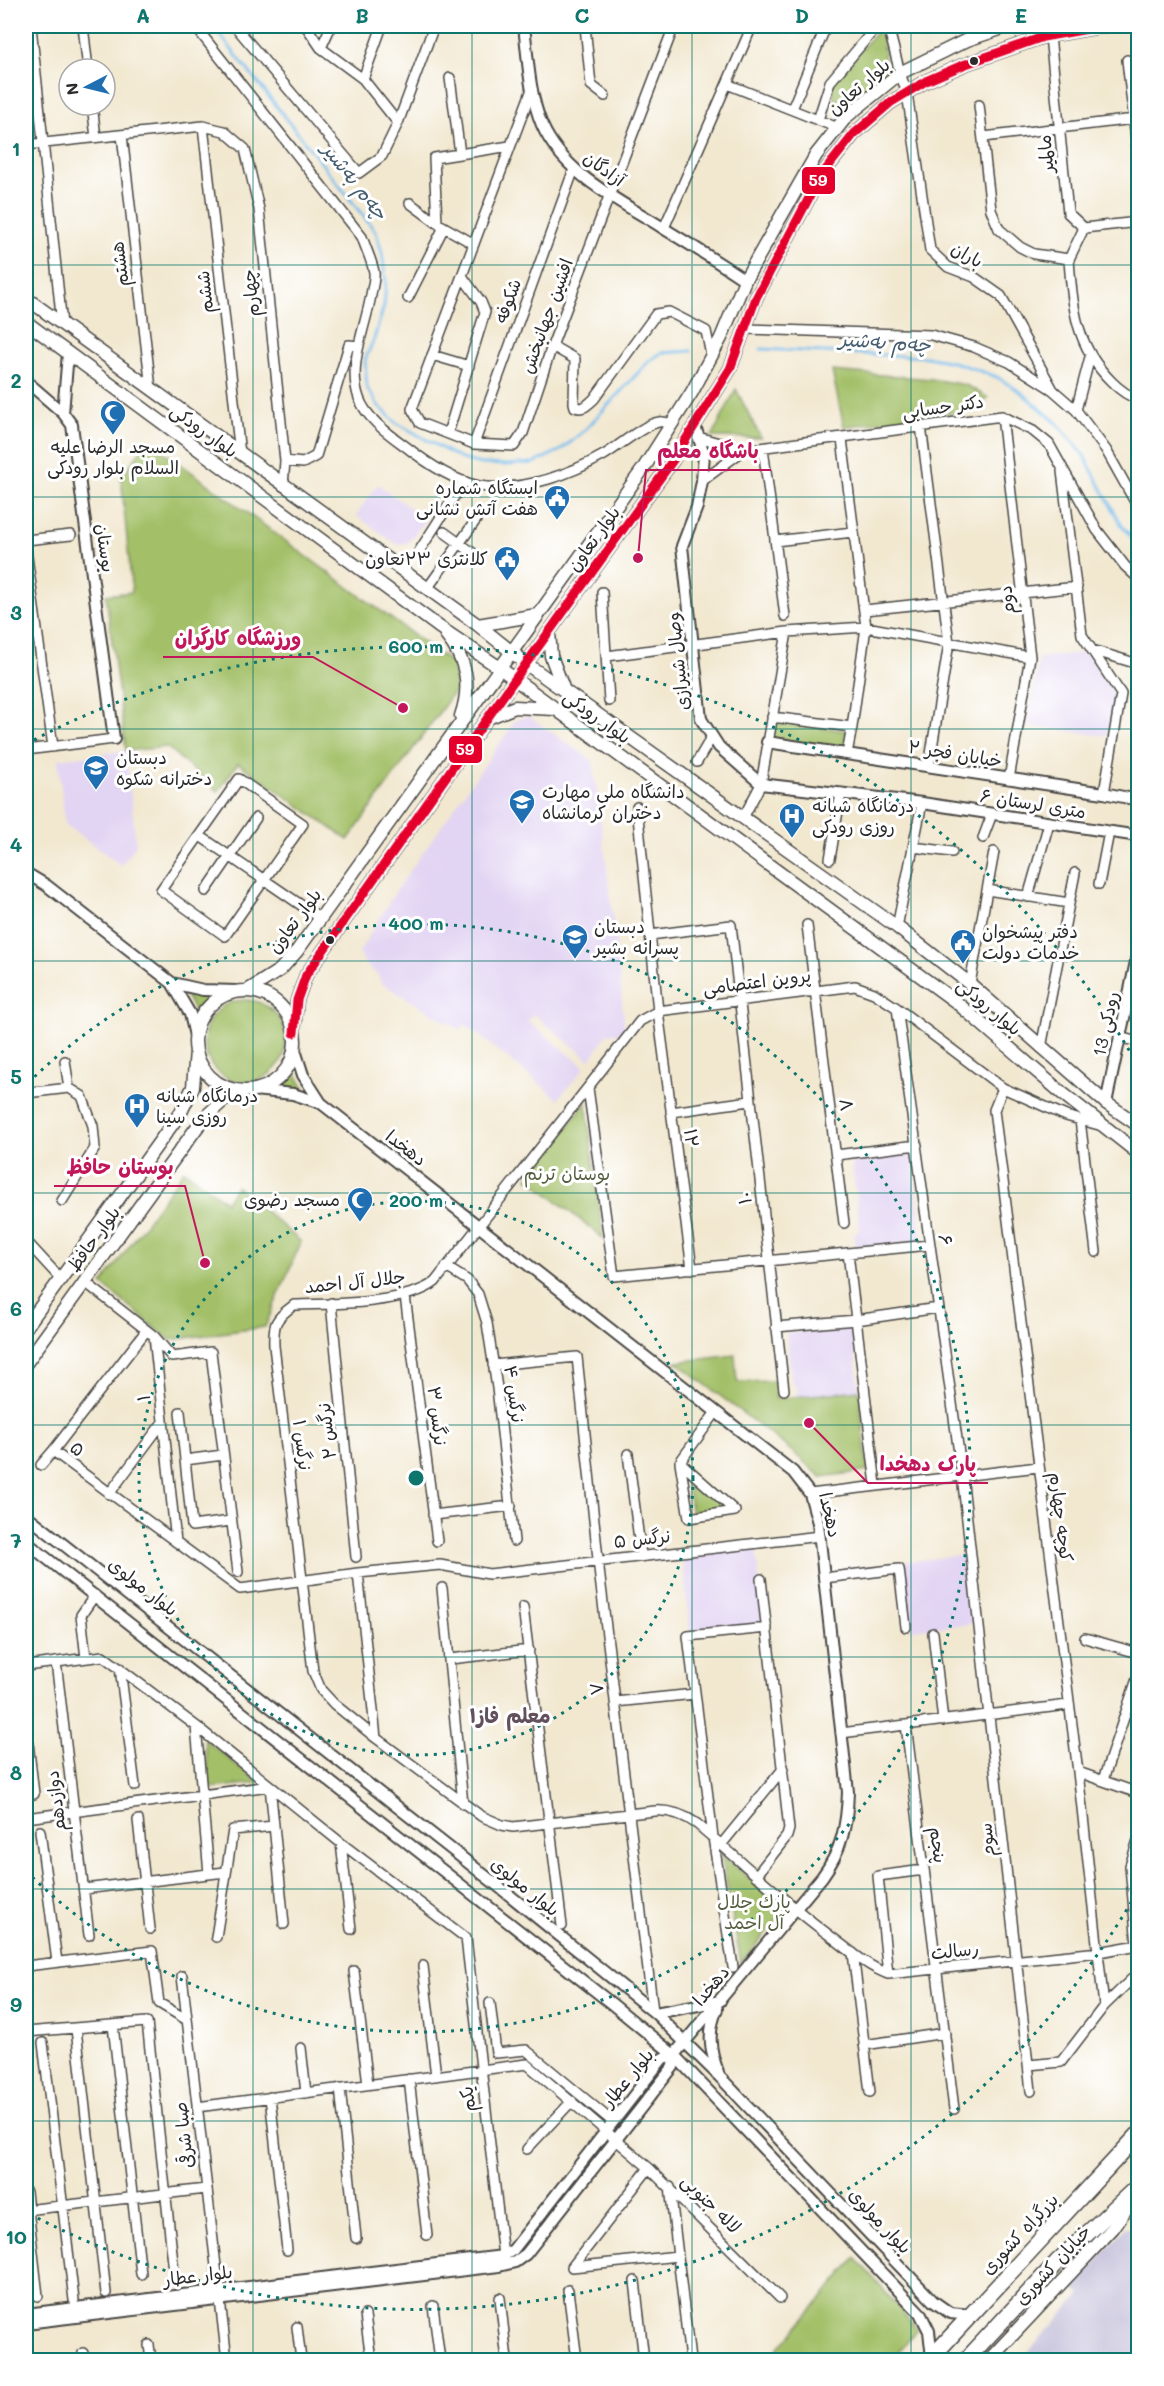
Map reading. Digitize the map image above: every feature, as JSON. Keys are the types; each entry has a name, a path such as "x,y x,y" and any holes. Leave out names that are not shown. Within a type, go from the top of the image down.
{"highway":[{"name":"بزرگراه کشوری","path":"931,2359 1138,2135"},
{"path":"966,2361 1057,2262 1138,2189"}],"main road":[{"name":"بلوار تعاون","path":"242,991 269,978 286,964 643,469 711,356 745,280 816,155 846,117 900,73 966,40 1010,26"},
{"name":"بلوار تعاون","path":"294,1033 297,1000 310,970 526,663 673,460 697,431 730,369 756,298 820,177 854,134 890,103 926,81 963,65 1050,36 1105,26"},
{"name":"بلوار رودکی","path":"26,298 478,625 526,663 897,927 970,984 1106,1103 1138,1125"},
{"name":"بلوار رودکی","path":"26,322 439,627 515,679 956,1002 1138,1154"},
{"path":"478,625 537,615"},
{"path":"439,627 458,654 467,680 465,703 456,729"},
{"path":"549,632 551,656 564,690"},
{"path":"487,719 503,710 515,707 556,709"},
{"path":"956,1002 970,984"},
{"path":"242,991 263,994 278,1003 288,1016 294,1033 294,1047 287,1067 279,1077 267,1085 249,1090 225,1086 213,1079 204,1069 196,1051 195,1036 201,1017 209,1006 219,998 242,991"},
{"name":"بلوار حافظ","path":"26,1328 186,1103 195,1077 196,1051"},
{"name":"بلوار حافظ","path":"26,1363 203,1119 224,1100 249,1090"},
{"name":"خیابان کشوری","path":"989,2361 1113,2228 1138,2189"}],"street":[{"path":"31,26 62,325"},
{"path":"83,26 87,57"},
{"path":"195,26 362,237 374,274 359,346 355,379 359,399 372,418 417,455 447,474 485,487 511,487 575,469 604,455 658,422 672,424"},
{"path":"235,26 359,173 382,156 398,123 434,26"},
{"path":"306,26 321,48 363,79 398,123"},
{"path":"321,48 331,26"},
{"path":"363,79 382,26"},
{"name":"آزادگان","path":"524,26 532,89 543,126 557,150 574,169 610,195 745,280"},
{"path":"585,26 591,85 605,96"},
{"path":"610,195 674,26"},
{"path":"664,228 752,26"},
{"path":"792,109 826,26"},
{"path":"818,120 830,82 877,26"},
{"path":"888,26 900,73"},
{"name":"مالمیر","path":"1050,36 1068,213 1084,228"},
{"path":"1127,60 1138,157"},
{"name":"باران","path":"900,73 908,93 930,250 948,267 974,277 1001,296 1053,390"},
{"path":"450,78 460,154"},
{"path":"726,84 838,128"},
{"path":"474,444 420,423 412,409 532,89"},
{"path":"979,105 991,210 999,229 1020,247 1034,254 1069,258"},
{"path":"94,117 96,137"},
{"path":"984,137 1134,119"},
{"path":"26,145 203,126"},
{"name":"ششم","path":"203,126 240,454"},
{"name":"چهارم","path":"203,126 224,130 245,149 259,209 285,462 283,486"},
{"name":"هشتم","path":"122,135 151,389"},
{"path":"408,298 440,225 434,158 510,146"},
{"name":"شکوفه","path":"474,444 574,169"},
{"name":"افشین جهانبخش","path":"474,444 514,446 523,433 552,346 610,195"},
{"path":"410,203 440,225 474,244"},
{"path":"1138,222 1084,228 1069,258 1074,308 1080,335 1090,357 1116,386 1131,397 1138,399"},
{"path":"448,433 485,312 481,302 462,276"},
{"path":"552,346 575,359 574,403 575,407 580,408 585,408 594,399 656,314 669,312 706,331 711,356"},
{"path":"745,329 931,335 974,347 1009,362 1053,390 1076,410 1106,450 1138,507"},
{"path":"285,462 303,463 316,456 349,345 359,346"},
{"path":"63,413 68,353"},
{"path":"432,354 468,366"},
{"path":"1076,410 1090,357"},
{"name":"بوستان","path":"26,381 63,413 72,425 114,740"},
{"name":"دکتر حسابی","path":"744,450 1002,416 1033,431 1049,444 1097,530 1125,566 1138,578"},
{"name":"دوم","path":"1002,416 1030,657 1009,778"},
{"path":"921,426 949,643 929,766"},
{"path":"697,431 744,450"},
{"name":"وصال شیرازی","path":"697,431 704,454 702,481 697,507 682,546 701,719 711,738 761,784"},
{"path":"842,438 866,627 847,754"},
{"path":"763,448 784,616"},
{"path":"702,481 744,450"},
{"path":"1061,467 1082,635 1121,694 1104,793"},
{"path":"418,553 464,481"},
{"path":"427,589 476,520"},
{"path":"444,532 473,553"},
{"path":"775,541 853,532"},
{"path":"26,540 71,535"},
{"path":"26,549 52,747"},
{"path":"865,610 1077,587"},
{"path":"602,592 609,701"},
{"path":"607,656 787,632 866,627 1030,657"},
{"path":"743,818 761,784 787,632"},
{"path":"1092,650 1138,664"},
{"path":"772,717 852,726"},
{"path":"697,762 711,738"},
{"path":"26,750 114,740"},
{"name":"خیابان فجر ۲","path":"767,742 1104,793 1138,801"},
{"path":"239,779 303,824 265,879 225,936 161,890 239,779"},
{"path":"761,784 922,803 897,927"},
{"path":"830,859 841,794"},
{"name":"۶ متری لرستان","path":"922,803 1138,836"},
{"path":"637,807 658,1011"},
{"path":"983,838 993,814"},
{"path":"206,891 256,818"},
{"path":"1028,897 1049,823"},
{"path":"1099,884 1109,832"},
{"path":"200,836 320,918"},
{"path":"913,847 952,852"},
{"path":"970,984 994,852"},
{"path":"26,873 46,885 172,983 190,1014 195,1036"},
{"path":"1041,1048 1074,873"},
{"path":"987,890 1069,903"},
{"name":"۱۰","path":"650,935 730,925 784,1390"},
{"path":"807,925 813,991"},
{"name":"رودکی 13","path":"1106,1103 1138,955"},
{"path":"172,983 202,990 242,991"},
{"name":"پروین اعتصامی","path":"479,1226 640,1021 658,1011 855,986 874,993 897,1008 1003,1088 1066,1116 1101,1125"},
{"name":"۸","path":"813,991 844,1223"},
{"name":"۶","path":"897,1008 962,1475"},
{"name":"۱۲","path":"658,1011 692,1269"},
{"path":"1119,1036 1138,1042"},
{"path":"294,1047 303,1075 321,1103"},
{"path":"65,1061 69,1089"},
{"path":"588,1088 614,1276 929,1245"},
{"name":"کوچه چهارم","path":"1003,1088 994,1110 1078,1772 1104,2006"},
{"path":"26,1093 69,1089 82,1096 93,1126 95,1148 62,1201"},
{"path":"249,1090 293,1094 321,1103"},
{"path":"671,1112 750,1101"},
{"name":"دهخدا","path":"321,1103 793,1472 810,1494 816,1510 848,1792 844,1835 830,1866 674,2055"},
{"path":"1080,1120 1096,1252"},
{"path":"836,1155 917,1145"},
{"name":"جلال آل احمد","path":"280,1316 294,1305 405,1296 426,1289 479,1226"},
{"path":"26,1241 61,1279"},
{"path":"848,1253 876,1485"},
{"name":"نرگس ۴","path":"446,1267 467,1280 478,1294 487,1323 514,1541"},
{"path":"85,1282 150,1333 172,1356 211,1352 238,1572"},
{"name":"نرگس ۳","path":"405,1296 436,1541"},
{"name":"نرگس ۲","path":"331,1303 356,1557"},
{"path":"776,1327 856,1320 938,1308"},
{"name":"نرگس ۱","path":"280,1316 273,1327 274,1346 313,1671 321,1690 334,1704 375,1738 463,1804 492,1822 513,1827 548,1823"},
{"name":"۱","path":"150,1333 163,1422 176,1542"},
{"name":"۵","path":"150,1333 52,1451 234,1587 240,1589 358,1573 440,1565 489,1574 598,1560"},
{"name":"نرگس ۵","path":"493,1365 577,1357 598,1560 820,1536"},
{"path":"180,1412 192,1526 231,1521"},
{"path":"680,1462 735,1511 689,1518 680,1462 716,1412"},
{"path":"109,1494 163,1422"},
{"path":"41,1465 52,1451"},
{"path":"628,1454 641,1555"},
{"path":"185,1460 223,1455"},
{"path":"810,1494 1038,1467"},
{"name":"سوم","path":"962,1475 1017,1961"},
{"path":"433,1515 511,1506"},
{"name":"بلوار مولوی","path":"26,1515 498,1886 654,2012 719,2076 933,2301 950,2313 971,2315"},
{"name":"بلوار مولوی","path":"26,1542 674,2055 920,2313 928,2331 931,2359"},
{"name":"۷","path":"598,1560 654,2012"},
{"path":"824,1578 899,1569 906,1627"},
{"path":"358,1573 375,1738"},
{"path":"756,1876 787,1836 789,1829 761,1579"},
{"path":"442,1588 463,1804"},
{"path":"87,1658 81,1615 95,1595"},
{"path":"523,1607 562,1926"},
{"path":"733,1967 713,1838 688,1636 767,1628"},
{"path":"933,1633 943,1721"},
{"path":"1085,1638 1138,1653"},
{"path":"178,1662 190,1645"},
{"path":"450,1659 529,1650"},
{"path":"26,1666 103,1656 341,1843 351,1929"},
{"name":"دوازدهم","path":"56,1662 89,1935"},
{"path":"120,1668 135,1786"},
{"path":"1103,1780 1138,1676"},
{"path":"615,1702 695,1694"},
{"path":"841,1733 1068,1705"},
{"path":"26,1725 34,1794"},
{"name":"پنجم","path":"906,1725 937,1970"},
{"path":"195,1726 209,1874"},
{"path":"721,1845 783,1769"},
{"path":"1078,1772 1138,1793"},
{"path":"26,1818 270,1786"},
{"path":"270,1786 284,1924"},
{"path":"548,1823 664,1810 688,1819 796,1910 876,1970 888,1974 878,1876 924,1870"},
{"path":"138,1820 150,1929"},
{"path":"216,1937 232,1830 274,1826"},
{"path":"40,1831 57,1962"},
{"path":"1138,1840 1130,1866 1138,1945"},
{"name":"یکم","path":"341,1843 466,1938 503,2256"},
{"path":"84,1889 225,1872"},
{"name":"رسالت","path":"888,1974 1099,1952 1138,1945"},
{"path":"26,1966 152,1951 159,2003 187,2020"},
{"path":"853,1953 870,2092"},
{"path":"1017,1961 1031,2091"},
{"path":"423,1966 436,2076"},
{"path":"937,1970 954,2109"},
{"path":"354,1971 368,2084"},
{"path":"1028,2065 1061,2062 1104,2006 1138,1973"},
{"name":"صبا شرقی","path":"182,1976 227,2361"},
{"path":"654,2012 720,2001 710,2034 711,2051 719,2076"},
{"path":"490,2003 496,2053 526,2050 609,2126"},
{"path":"26,2032 147,2022 175,2281"},
{"path":"112,2025 141,2274"},
{"path":"76,2029 106,2293"},
{"path":"864,2045 945,2033"},
{"path":"43,2043 74,2300"},
{"path":"301,2048 306,2092"},
{"name":"بلوار عطار","path":"26,2313 218,2295 499,2266 515,2262 525,2254 673,2067 674,2055 663,2058 513,2250 503,2256 218,2295 26,2324"},
{"path":"197,2107 527,2064 572,2101 609,2126"},
{"path":"409,2079 427,2235"},
{"path":"340,2088 356,2238"},
{"path":"270,2097 287,2250"},
{"path":"527,2149 572,2101"},
{"name":"لاله جنوبی","path":"609,2126 615,2138 670,2187 780,2298"},
{"path":"650,2168 572,2267 678,2256"},
{"path":"670,2187 690,2361"},
{"path":"26,2209 206,2189"},
{"path":"26,2193 26,2209 38,2296"},
{"path":"635,2281 644,2361"},
{"path":"568,2290 577,2361"},
{"path":"500,2298 507,2361"},
{"path":"920,2313 927,2316 932,2313 933,2301"},
{"path":"433,2306 440,2361"},
{"path":"366,2315 371,2361"},
{"path":"297,2327 301,2361"},
{"path":"149,2344 151,2361"}],"shaded area":[{"path":"378,484 426,520 408,543 396,544 356,515"},
{"path":"1086,652 1115,696 1107,736 1028,726 1039,658"},
{"path":"528,716 593,761 615,931 625,1032 607,1034 590,1060 533,1014 528,1021 585,1067 558,1099 465,1024 461,1030 381,983 378,975 365,964 359,952 398,888 516,720"},
{"name":"دبستان دخترانه شکوه","path":"126,751 136,845 121,865 65,824 58,759"},
{"path":"912,1150 922,1241 855,1249 854,1233 860,1230 851,1157"},
{"path":"852,1326 859,1390 797,1397 796,1385 792,1383 786,1333"},
{"path":"756,1547 763,1619 757,1626 690,1633 682,1555"},
{"path":"968,1554 971,1576 968,1578 968,1587 972,1590 976,1623 912,1630 905,1562"},
{"path":"1126,2227 1138,2231 1138,2360 1021,2360 1081,2294 1073,2290"}],"green space":[{"path":"881,27 886,72 841,112 836,107 831,83"},
{"path":"832,371 931,379 966,385 988,398 974,411 844,427"},
{"path":"736,389 761,438 712,437"},
{"path":"148,440 453,664 456,689 348,840 238,763 218,792 167,747 126,751 106,595 132,592 121,476"},
{"path":"774,721 847,731 844,750 771,739"},
{"path":"184,992 211,997 196,1014"},
{"path":"237,1000 253,1000 268,1007 279,1018 286,1033 283,1057 274,1070 253,1082 237,1082 222,1075 211,1064 204,1049 204,1033 211,1018 222,1007"},
{"path":"293,1069 304,1089 279,1086"},
{"name":"بوستان ترنم","path":"586,1102 603,1238 528,1178"},
{"path":"184,1170 226,1202 236,1186 301,1242 265,1327 170,1340 102,1284"},
{"path":"735,1355 737,1382 775,1381 776,1399 859,1390 868,1471 821,1477 787,1447 676,1362"},
{"path":"685,1471 727,1509 692,1515"},
{"path":"204,1739 259,1783 210,1788"},
{"name":"پارك جلال آل احمد","path":"721,1853 785,1910 741,1963"},
{"path":"856,2258 917,2329 892,2360 769,2360"}],"waterway":[{"name":"چەم بەشیر","path":"213,26 376,232 386,282 384,306 365,360 367,388 378,405 395,422 461,459 481,464 534,463 561,450 584,431 649,361 661,353 691,351"},
{"name":"چەم بەشیر","path":"761,349 927,357 957,363 997,377 1022,393 1056,422 1083,454 1122,526 1138,545"}],"transit line":[{"name":"59","path":"294,1033 297,1000 306,975 673,460 730,369 756,298 820,177 854,134 890,103 926,81 963,65 1043,37 1105,26"}],"place":[{"name":"مسجد الرضا علیه السلام بلوار رودکی","path":"113,436"},
{"name":"ایستگاه شماره هفت آتش نشانی","path":"557,521"},
{"name":"باشگاه معلم","path":"638,558"},
{"name":"کلانتری ۲۳تعاون","path":"507,582"},
{"name":"ورزشگاه کارگران","path":"403,708"},
{"name":"دبستان دخترانه شکوه","path":"96,791"},
{"name":"دانشگاه ملی مهارت دختران کرمانشاه","path":"522,825"},
{"name":"درمانگاه شبانه روزی رودکی","path":"792,839"},
{"name":"دبستان پسرانه بشير","path":"575,960"},
{"name":"دفتر پیشخوان خدمات دولت","path":"963,965"},
{"name":"درمانگاه شبانه روزی سینا","path":"137,1129"},
{"name":"مسجد رضوی","path":"360,1223"},
{"name":"بوستان حافظ","path":"205,1263"},
{"name":"پارک دهخدا","path":"809,1423"}],"district":[{"name":"معلم فاز۱","path":"510,1716"}]}
